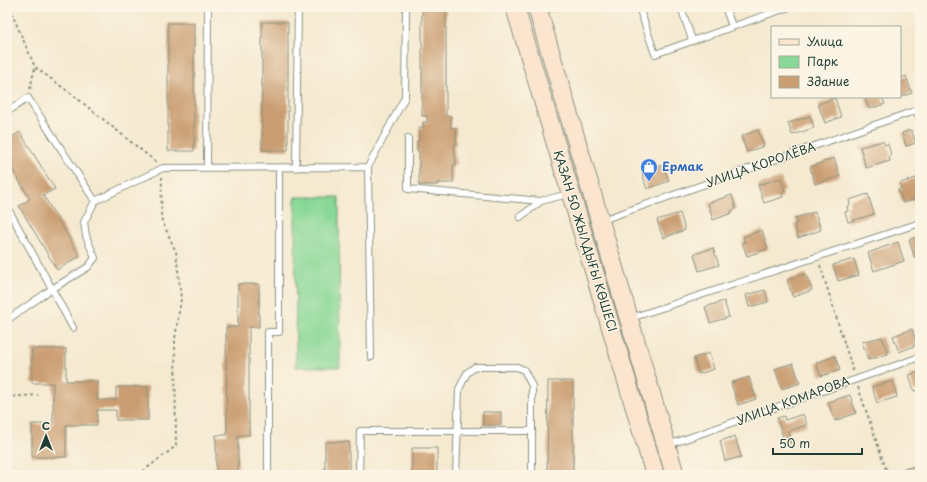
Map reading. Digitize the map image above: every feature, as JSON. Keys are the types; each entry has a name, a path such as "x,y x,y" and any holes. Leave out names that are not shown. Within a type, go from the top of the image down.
{"street":[{"name":"ҚАЗАН 50 ЖЫЛДЫҒЫ КӨШЕСІ","path":"515,7 655,475"},
{"name":"ҚАЗАН 50 ЖЫЛДЫҒЫ КӨШЕСІ","path":"543,9 600,220 675,475"}],"lane":[{"path":"207,168 208,7"},
{"path":"296,168 298,7"},
{"path":"371,357 368,167 406,98 406,7"},
{"path":"639,7 655,54 771,10 789,7"},
{"path":"681,7 692,40"},
{"path":"726,7 732,26"},
{"path":"7,112 28,98 95,201"},
{"path":"918,110 920,120"},
{"name":"УЛИЦА КОРОЛЁВА","path":"600,220 918,110"},
{"path":"408,138 408,189 541,201"},
{"path":"7,320 52,289 88,267 96,258 86,236 84,222 95,201 163,168 368,167"},
{"path":"268,475 268,332 279,332 279,168"},
{"path":"520,216 541,201 570,193"},
{"path":"7,206 73,328"},
{"path":"630,318 920,223"},
{"name":"УЛИЦА КОМАРОВА","path":"667,445 920,357"},
{"path":"456,475 456,431 459,389 467,373 475,366 517,366 524,370 532,386 532,475"},
{"path":"359,475 360,431 532,431"}],"path":[{"path":"9,7 35,67 73,95 163,168 161,218 176,252 181,299 175,339 176,446 138,475"},
{"path":"28,98 35,67"},
{"path":"817,258 888,475"},
{"path":"7,397 38,395"}],"green space":[{"path":"295,197 339,197 340,367 296,367"}],"building":[{"path":"422,7 446,7 446,116 451,116 451,128 456,128 456,145 454,145 456,165 453,165 453,183 419,185 419,151 417,151 417,141 419,141 419,128 423,128 423,122 427,122 427,116 422,116"},
{"path":"262,22 288,22 288,150 262,150"},
{"path":"168,23 194,23 194,151 168,151"},
{"path":"906,76 912,93 901,97 901,78"},
{"path":"835,98 841,117 825,123 818,104"},
{"path":"865,98 882,98 885,104 869,109"},
{"path":"810,116 814,128 792,135 788,123"},
{"path":"758,130 764,146 747,152 741,136"},
{"path":"911,130 916,143 906,146 902,133"},
{"path":"20,132 55,189 43,195 80,256 57,270 19,206 30,199 7,160 7,140"},
{"path":"883,141 885,145 888,144 891,155 889,156 890,161 866,168 860,147"},
{"path":"834,158 840,176 815,184 810,167"},
{"path":"663,165 669,181 647,189 642,173"},
{"path":"919,177 920,198 903,203 898,190 902,188 900,183"},
{"path":"781,178 785,191 782,192 783,197 764,203 758,185"},
{"path":"868,194 874,214 848,222 845,212 848,211 847,206 850,205 849,200"},
{"path":"732,195 736,209 731,211 732,213 713,220 708,203"},
{"path":"815,212 821,230 798,238 794,224 797,223 795,218"},
{"path":"680,213 685,230 663,238 657,220"},
{"path":"762,230 768,249 747,256 742,242 745,242 743,237"},
{"path":"920,235 920,256 915,258 909,240"},
{"path":"898,242 904,261 874,271 868,253"},
{"path":"713,248 719,265 699,271 694,254"},
{"path":"854,259 859,275 838,281 833,265"},
{"path":"806,274 812,290 793,297 787,280"},
{"path":"238,284 259,284 259,327 249,327 249,435 238,435 238,475 216,475 216,435 227,435 226,327 238,327"},
{"path":"765,290 768,302 749,307 746,295"},
{"path":"724,301 729,317 710,323 705,307"},
{"path":"912,329 917,345 899,352 893,336"},
{"path":"882,337 888,354 868,360 862,342"},
{"path":"32,349 66,349 66,381 97,381 97,400 116,400 116,387 148,387 148,420 116,420 116,410 97,410 97,425 66,425 66,457 32,457 32,424 53,424 53,383 32,383"},
{"path":"709,353 714,369 699,374 694,358"},
{"path":"835,356 840,370 821,376 816,363"},
{"path":"793,363 800,383 782,389 775,369"},
{"path":"920,372 920,390 914,391 909,375"},
{"path":"749,377 756,399 738,405 731,383"},
{"path":"548,381 573,381 573,475 547,475"},
{"path":"893,381 897,397 877,403 872,387"},
{"path":"850,395 856,413 835,421 828,402"},
{"path":"483,412 501,412 501,425 483,425"},
{"path":"803,414 807,425 788,431 791,441 785,443 777,418 784,416 785,420"},
{"path":"735,436 741,457 725,461 720,441"},
{"path":"325,442 349,442 349,472 343,472 343,475 318,475 318,472 325,472"},
{"path":"412,448 437,448 437,475 412,475"},
{"path":"914,466 917,475 904,475 902,470"}],"place":[{"name":"Ермак","path":"649,182"}]}
